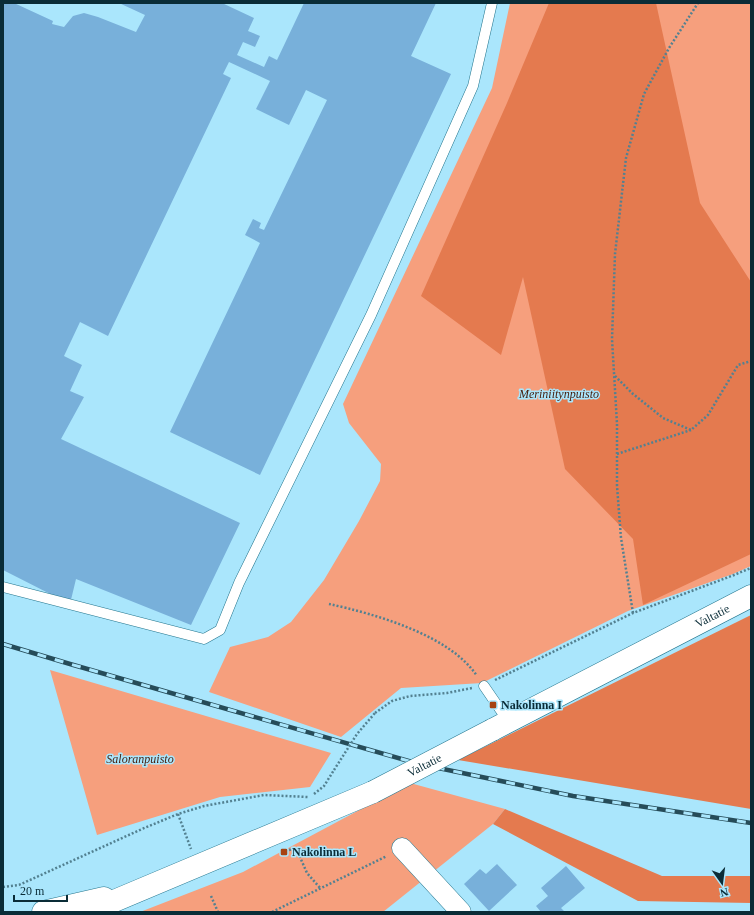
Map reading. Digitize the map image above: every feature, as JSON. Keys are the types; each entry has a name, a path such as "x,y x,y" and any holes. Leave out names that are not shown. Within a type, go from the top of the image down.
{"main road":[{"name":"Valtatie","path":"88,912 373,792 751,596"},
{"path":"43,912 148,887"}],"street":[{"path":"402,848 461,912"}],"lane":[{"path":"3,587 204,638 220,630 239,583 371,315 473,86 492,3"},
{"path":"484,686 500,726"}],"path":[{"path":"634,613 621,538 617,486 612,339 615,254 626,158 644,94 669,48 698,3"},
{"path":"617,454 691,430 708,415 738,365 751,361"},
{"path":"614,376 633,394 664,418 691,430"},
{"path":"3,887 19,885 142,829 178,814 204,806 264,795 308,797 315,794 324,786 357,734 375,713 392,701 410,696 484,686 634,613 751,568"},
{"path":"329,604 364,612 419,632 460,658 474,672 484,686"},
{"path":"178,814 192,852"},
{"path":"284,852 296,848 307,873 321,889"},
{"path":"272,912 402,848"},
{"path":"211,896 218,912"}],"green space":[{"name":"Meriniitynpuisto","path":"510,3 751,3 751,566 733,574 628,611 482,683 401,688 341,737 209,692 230,647 268,637 291,622 324,580 359,521 380,481 381,464 349,423 343,404 492,88"},
{"path":"549,3 656,3 700,203 751,282 751,554 643,605 633,539 565,469 523,277 501,355 421,296 507,103"},
{"path":"751,615 751,809 458,760"},
{"name":"Saloranpuisto","path":"50,670 331,753 310,787 220,797 97,835"},
{"path":"410,783 505,809 493,824 383,912 140,912 243,872"},
{"path":"505,809 662,876 751,876 751,903 638,901 493,824"}],"building":[{"path":"3,3 14,3 53,21 52,24 64,27 73,16 84,13 136,32 145,15 119,3 222,3 254,18 248,31 260,36 255,47 243,42 237,55 264,67 269,56 277,60 304,3 436,3 411,56 451,74 260,475 170,432 260,243 245,235 253,219 261,223 259,228 264,230 327,100 306,90 289,125 256,109 270,81 229,62 223,74 231,78 108,336 80,322 64,356 82,365 70,391 84,397 61,439 240,523 191,625 76,579 70,604 3,570"},
{"path":"497,864 517,885 489,911 464,884 480,869 486,874"},
{"path":"566,866 585,888 561,908 564,911 541,912 536,906 548,896 541,888"}],"railway":[{"path":"3,644 419,764 573,796 751,823"}],"place":[{"name":"Nakolinna I","path":"493,705"},
{"name":"Nakolinna L","path":"284,852"}]}
